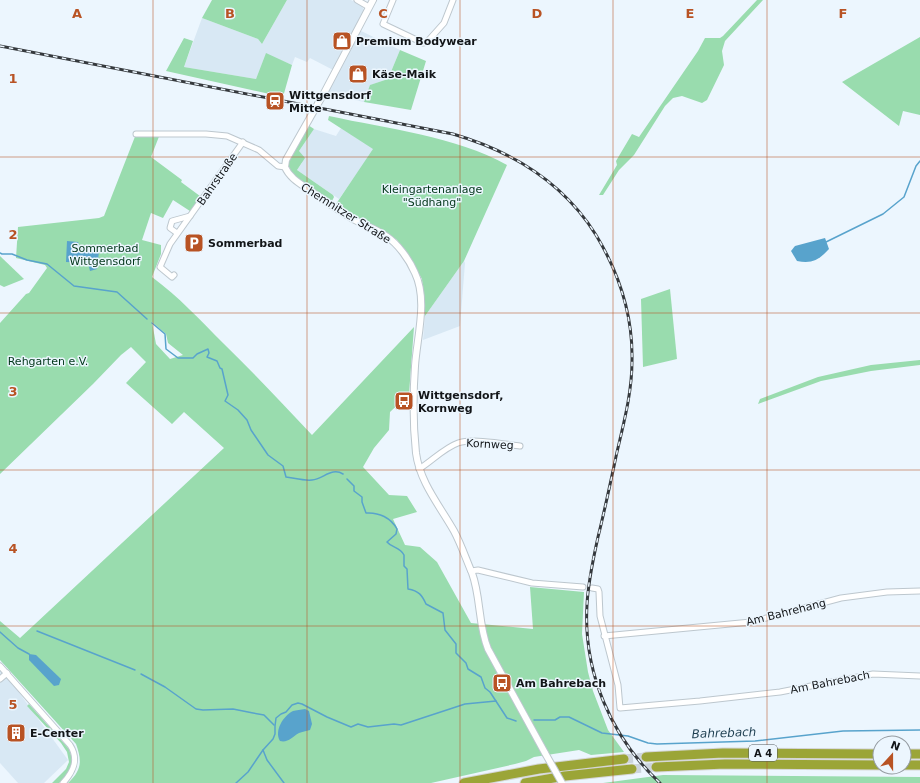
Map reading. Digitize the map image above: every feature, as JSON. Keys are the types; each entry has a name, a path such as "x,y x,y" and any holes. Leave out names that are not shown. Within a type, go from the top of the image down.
{"highway":[{"name":"A 4","path":"646,757 723,753 872,754"},
{"path":"464,783 562,766 624,758"},
{"name":"A 4","path":"656,767 740,764 872,765"},
{"path":"525,783 565,776 632,769"}],"street":[{"path":"357,0 370,7"},
{"path":"136,134 206,134 227,136 259,150 278,166 285,167 286,160 373,0"},
{"path":"393,0 383,24 427,42 444,23 453,0"},
{"name":"Bahrstraße","path":"174,275 172,277 160,267 167,250 177,233 243,142"},
{"name":"Chemnitzer Straße","path":"285,167 290,176 313,193 353,219 386,236 409,261 416,273 421,298 415,366 416,453 419,469 425,483 461,545 471,571 476,587 484,639 488,649 562,783"},
{"name":"Bahrstraße","path":"177,233 170,228 170,223 176,219 190,216"},
{"name":"Kornweg","path":"419,469 441,453 459,443 478,441 520,446"},
{"path":"471,571 478,570 532,583 583,587"},
{"path":"592,588 598,589 599,592 600,616 604,636"},
{"name":"Am Bahrehang","path":"604,636 751,622 841,598 887,592 920,591"},
{"name":"Am Bahrebach","path":"604,636 618,685 620,708 780,692 873,674 920,676"},
{"path":"0,666 74,751 75,763 73,770 63,783"},
{"path":"0,679 7,673"}],"shaded area":[{"path":"287,0 351,0 362,6 364,10 355,28 400,50 388,79 371,85 364,102 326,94 337,72 310,58 307,62 295,57 292,65 266,54 256,79 184,67 202,18 258,39 262,44"},
{"path":"341,128 374,149 339,199 297,170 302,163 299,151 314,129 336,136"},
{"path":"464,261 460,326 423,340 425,316"},
{"name":"E-Center","path":"0,670 15,687 68,760 44,783 18,783 0,763"}],"green space":[{"path":"212,0 287,0 262,44 258,39 202,18"},
{"path":"757,0 763,0 725,41 722,51 724,65 707,100 702,103 682,96 673,98 665,106 634,155 619,170 603,195 599,195 617,165 616,161 632,134 639,137 698,51 705,38 720,38 723,36"},
{"path":"920,37 920,115 903,111 899,126 842,82"},
{"path":"184,38 193,41 184,67 256,79 266,53 292,65 283,97 166,71"},
{"path":"400,50 426,61 411,110 364,102 370,85 388,79"},
{"name":"Kleingartenanlage \"Südhang\"","path":"329,116 421,134 443,140 487,155 507,165 464,261 425,316 422,279 397,240 382,230 357,218 336,204 373,149 328,120"},
{"path":"308,125 314,129 299,151 305,158 297,170 333,195 334,197 332,201 303,183 289,168 290,157"},
{"path":"136,134 160,134 151,157 182,180 181,182 204,199 193,213 173,200 163,218 151,213 142,240 161,245 161,254 152,277 198,317 312,435 414,327 409,394 390,412 389,430 374,448 363,467 389,495 407,496 417,512 393,519 405,545 420,547 437,562 471,623 533,629 530,587 584,592 582,634 588,672 593,691 608,730 624,752 591,755 579,750 534,757 515,764 431,783 68,783 76,774 80,765 76,744 0,660 0,621 20,638 224,448 184,412 172,424 126,383 146,362 131,347 121,355 0,474 0,323 26,294 29,293 47,268 45,265 16,258 18,227 99,218 104,216","holes":["152,322 166,334 168,343 183,355 170,359 156,344"]},
{"path":"0,256 24,279 4,287 0,285"},
{"path":"670,289 677,359 643,367 641,299"},
{"path":"920,360 920,365 871,371 821,381 758,404 760,399 818,377 871,365"},
{"path":"29,704 69,749 71,754 71,768 59,783 52,783 66,769 69,762 67,752 61,743 27,706"},
{"path":"663,775 920,777 920,783 603,783"}],"water":[{"path":"825,238 829,249 815,260 807,262 797,261 791,251 795,246"},
{"path":"67,241 78,242 81,250 99,251 97,269 90,271 88,263 66,262"},
{"path":"29,654 36,655 61,679 59,685 54,686 29,660"},
{"path":"305,709 309,711 312,724 310,730 299,733 288,740 280,741 278,737 279,728 286,716 293,711"}],"waterway":[{"path":"826,242 883,214 904,197 916,166 920,161"},
{"name":"Bahrebach","path":"0,253 12,254 27,260 47,264 74,286 117,292 147,319"},
{"name":"Bahrebach","path":"152,323 165,334 166,349 178,358 193,358 197,354 208,349 209,353 207,357 217,361 222,369 228,395 225,401 238,410 247,420 251,430 268,455 283,466 286,477 309,480 335,472 343,474"},
{"name":"Bahrebach","path":"347,479 354,486 354,491 362,497 362,502 366,513 384,516 397,529 396,534 387,542 400,550 404,555 404,566 407,569 408,589 417,592 426,604 443,613 445,630 456,644 456,653 466,663 468,669 481,677 485,688 490,692 507,718 516,721"},
{"path":"37,631 135,670"},
{"path":"0,632 18,648 29,654"},
{"path":"141,674 165,687 196,709 233,709 264,715 274,725"},
{"path":"236,783 248,772 263,750 273,739 275,734 276,718 286,712 292,705 298,703 351,727 358,724 368,727 394,724 401,725 465,704 496,701"},
{"name":"Bahrebach","path":"534,720 555,720 560,717 569,717 602,733 628,736 648,743 657,744 755,741 843,731 920,730"},
{"path":"263,750 267,760 284,783"}],"tunnel":[{"path":"624,759 646,757"},
{"path":"632,769 656,767"}],"railway":[{"path":"0,46 453,134 474,141 515,159 552,184 568,199 583,216 596,235 618,280 627,312 632,345 632,373 627,407 594,554 588,588 587,630 590,655 595,679 614,724 627,745 660,783"}],"place":[{"name":"Premium Bodywear","path":"342,41"},
{"name":"Käse-Maik","path":"358,74"},
{"name":"Wittgensdorf Mitte","path":"275,101"},
{"name":"Sommerbad","path":"194,243"},
{"name":"Wittgensdorf, Kornweg","path":"404,401"},
{"name":"Am Bahrebach","path":"502,683"},
{"name":"E-Center","path":"16,733"}],"park label":[{"name":"Sommerbad Wittgensdorf","path":"105,254"},
{"name":"Rehgarten e.V.","path":"48,361"}]}
